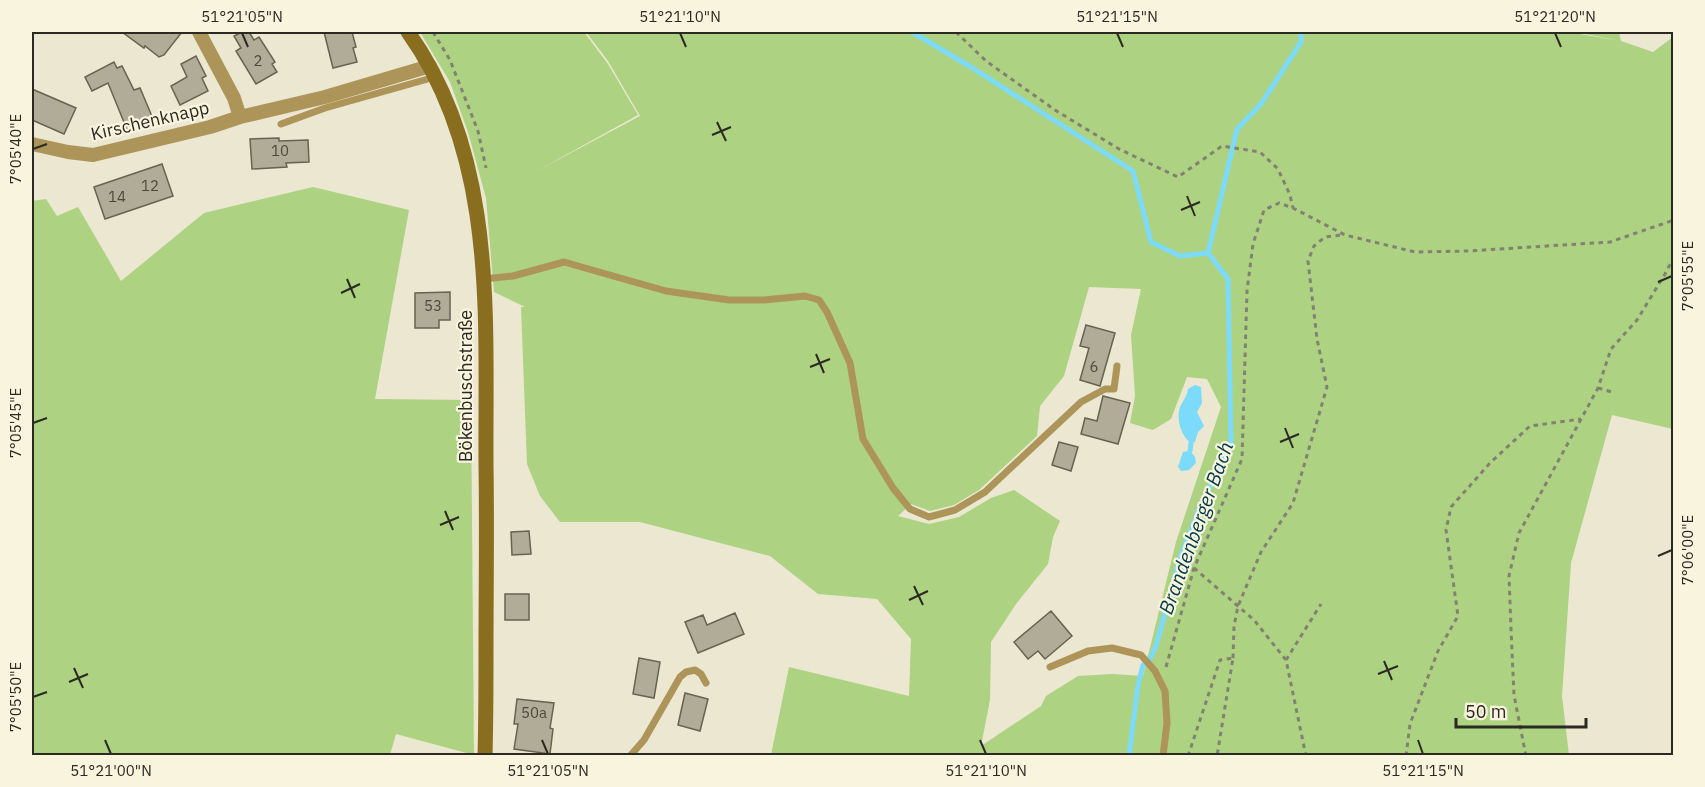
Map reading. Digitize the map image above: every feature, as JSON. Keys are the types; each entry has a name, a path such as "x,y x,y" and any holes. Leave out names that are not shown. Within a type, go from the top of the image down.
{"main road":[{"name":"Bökenbuschstraße","path":"408,32 432,72 460,137 476,201 480,233 485,301 486,755"}],"street":[{"name":"Kirschenknapp","path":"199,32 234,98 240,117"},
{"name":"Kirschenknapp","path":"32,144 93,155 210,127 240,117 432,72"}],"lane":[{"path":"281,124 432,72"},
{"path":"483,279 513,276 564,262 666,291 729,300 764,300 805,296 819,300 827,312 850,363 863,439 893,488 910,509 929,517 955,510 985,492 1081,402 1105,389 1114,389 1117,366"},
{"path":"1050,667 1088,651 1112,648 1141,655 1155,671 1165,691 1167,723 1163,756"},
{"path":"630,756 644,740 680,677 686,672 695,670 701,674 706,683"}],"path":[{"path":"956,32 986,61 1055,110 1119,149 1178,177 1222,146 1260,152 1278,169 1290,195 1293,208"},
{"path":"1161,684 1194,568 1242,459 1247,291 1253,244 1264,210 1279,203 1345,235 1415,252 1610,242 1674,220"},
{"path":"1217,756 1233,658 1234,626 1238,606 1261,552 1293,503 1327,387 1317,339 1308,261 1314,246 1325,237 1345,235"},
{"path":"1526,756 1514,695 1509,576 1520,533 1598,388 1611,349 1637,320 1674,257"},
{"path":"1598,388 1615,393"},
{"path":"1406,756 1410,724 1438,651 1458,616 1446,530 1451,507 1490,463 1530,426 1581,419"},
{"path":"1194,568 1254,620 1286,660 1306,756"},
{"path":"1286,660 1321,604"},
{"path":"1188,756 1220,660 1233,658"}],"green space":[{"path":"420,32 584,32 608,64 638,115 535,172 640,116 608,61 586,32 1568,32 1621,41 1653,52 1673,37 1673,429 1612,415 1571,563 1562,696 1569,755 771,755 789,667 909,696 911,639 877,599 818,594 770,556 640,522 560,522 540,496 527,464 521,307 525,307 494,292 486,198 468,132 450,82","holes":["1089,287 1141,289 1131,335 1135,396 1130,423 1153,430 1171,419 1187,377 1207,379 1221,407 1176,542 1143,676 1112,674 1078,676 1046,696 1041,706 981,746 990,700 991,642 1016,604 1048,564 1053,537 1060,521 1014,490 991,498 959,517 929,524 898,516 911,504 930,511 954,505 979,490 1037,436 1040,406 1064,376"]},
{"path":"1575,32 1619,32 1621,41"},
{"path":"313,187 409,210 375,399 471,400 474,755 396,734 390,755 32,755 32,201 46,199 57,216 78,207 121,281 204,213"}],"water":[{"path":"1195,385 1201,387 1202,403 1197,412 1204,426 1198,432 1195,442 1191,443 1182,432 1179,412 1188,389"},
{"path":"1190,451 1196,463 1189,470 1181,471 1178,467 1183,452"}],"building":[{"path":"122,32 182,32 164,55 159,57"},
{"path":"242,32 249,32 254,40 259,37 275,62 272,64 277,72 256,84 236,51 241,48 234,36"},
{"path":"324,32 352,32 357,62 333,68"},
{"path":"196,56 206,76 202,78 208,91 180,105 171,86 187,77 181,64"},
{"path":"114,62 117,68 122,66 134,90 140,88 154,121 128,132 108,83 92,91 85,77"},
{"path":"32,89 76,108 64,134 32,120"},
{"path":"279,138 279,141 308,140 309,162 286,163 287,167 252,169 250,139"},
{"path":"162,164 173,196 105,219 94,187"},
{"path":"450,292 450,320 439,320 439,328 415,328 415,293"},
{"path":"1086,325 1115,333 1100,386 1080,380 1089,348 1080,346"},
{"path":"1103,396 1130,403 1118,444 1081,434 1085,418 1097,421"},
{"path":"1059,442 1078,447 1071,471 1052,465"},
{"path":"529,531 531,554 512,555 511,532"},
{"path":"505,594 529,594 529,620 505,620"},
{"path":"1051,611 1072,636 1045,659 1038,651 1028,659 1014,642"},
{"path":"735,613 744,634 698,653 685,622 703,615 707,625"},
{"path":"639,658 660,662 654,698 633,694"},
{"path":"685,693 708,699 700,731 678,725"},
{"path":"517,699 554,703 550,728 553,729 550,754 514,749 518,724 514,724"}],"waterway":[{"path":"912,32 1133,171 1151,242 1180,256 1208,253"},
{"name":"Brandenberger Bach","path":"1150,659 1156,646 1180,558 1200,506 1231,445 1228,279 1208,253 1237,129 1261,104 1301,42 1301,32"},
{"path":"1190,451 1191,443"},
{"name":"Brandenberger Bach","path":"1129,756 1138,685 1143,665"}]}
